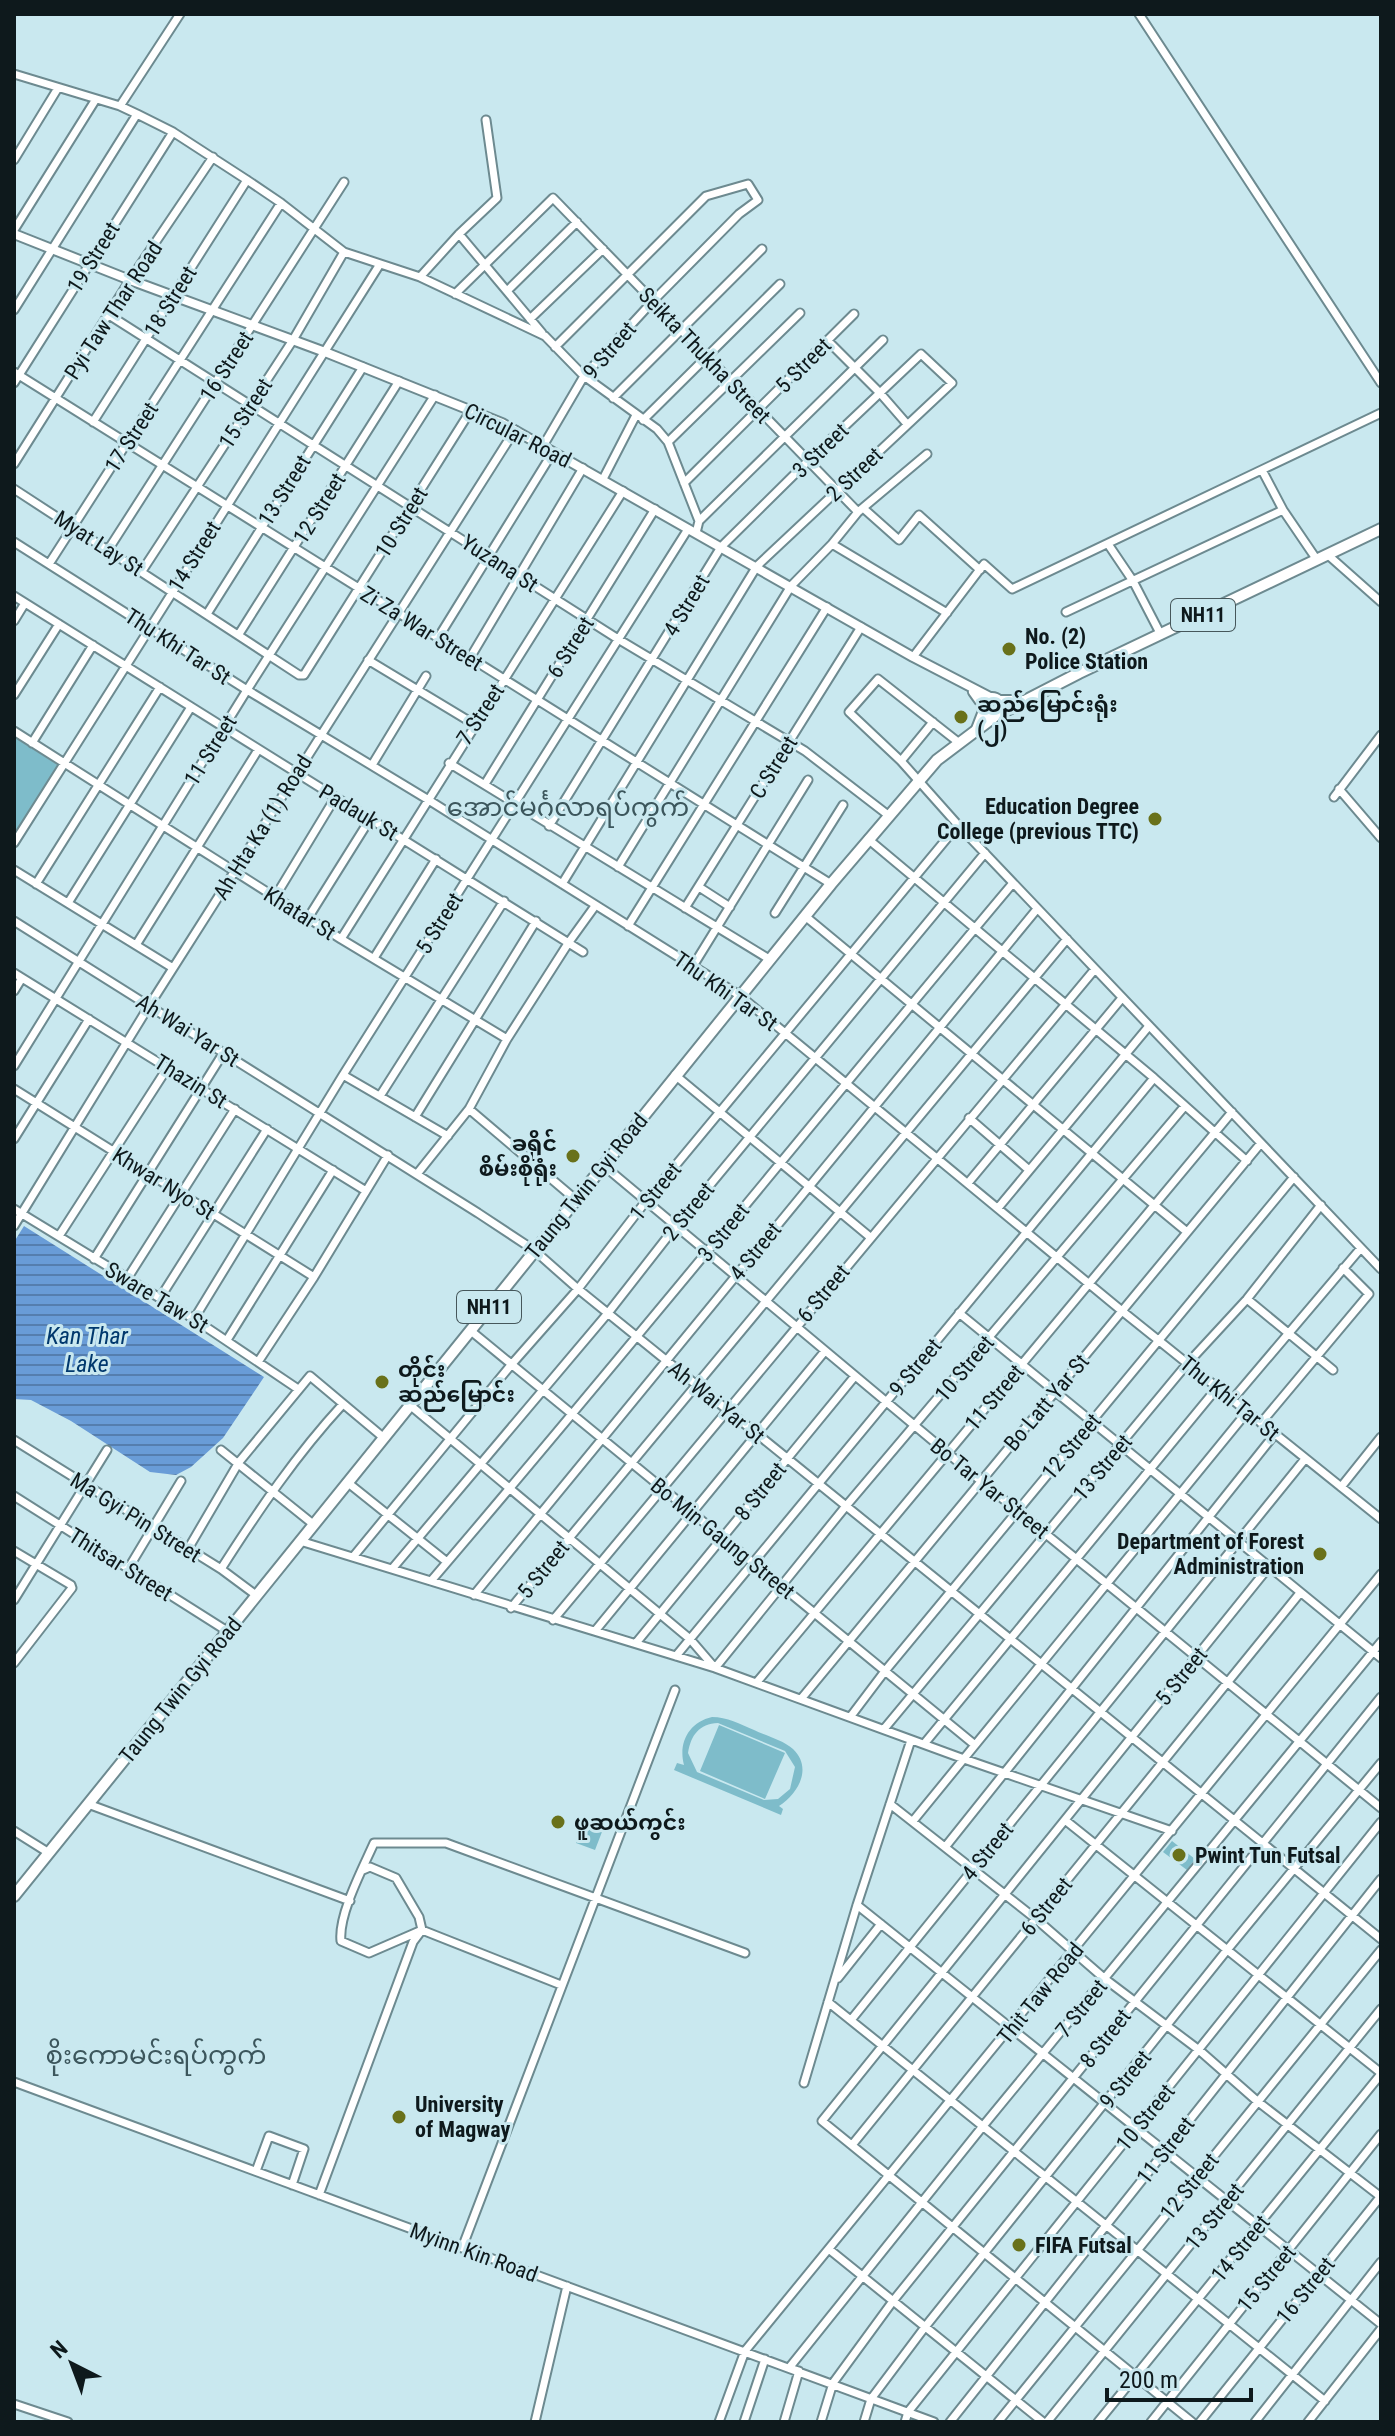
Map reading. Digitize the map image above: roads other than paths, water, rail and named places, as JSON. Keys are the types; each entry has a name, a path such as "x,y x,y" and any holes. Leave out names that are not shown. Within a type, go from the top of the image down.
{"highway":[{"name":"NH11","path":"997,715 1381,529"},
{"path":"995,699 1001,710 997,715 983,708 995,699"},
{"name":"Taung Twin Gyi Road","path":"14,1896 868,839 937,760 997,715"}],"main road":[{"name":"Circular Road","path":"14,232 52,250 435,395 515,430 970,688 995,699 1024,700"},
{"path":"970,688 983,708 976,729"}],"street":[{"path":"120,106 180,14"},
{"path":"1139,14 1381,383"},
{"path":"14,74 137,114 213,157 281,203 344,252 420,277 545,336"},
{"path":"14,160 58,88"},
{"path":"14,232 96,99"},
{"path":"14,310 137,114"},
{"path":"420,277 497,198 486,120"},
{"name":"19 Street","path":"16,377 173,132"},
{"name":"Pyi Taw Thar Road","path":"14,464 130,280 213,157"},
{"name":"18 Street","path":"93,422 247,180"},
{"name":"16 Street","path":"108,550 344,182"},
{"name":"9 Street","path":"543,446 584,376 739,214 758,200 748,184 706,196 628,275"},
{"name":"Seikta Thukha Street","path":"484,263 553,198 836,490 899,540 919,515 980,570"},
{"name":"17 Street","path":"49,564 281,203"},
{"path":"507,291 577,222"},
{"path":"459,234 530,319 584,376 657,429 668,442 699,521"},
{"path":"530,319 603,249"},
{"path":"613,398 762,249"},
{"name":"15 Street","path":"142,571 293,340 344,252"},
{"path":"455,294 484,263"},
{"name":"14 Street","path":"14,843 380,264"},
{"path":"555,347 628,275"},
{"path":"603,479 639,417 707,357 780,284"},
{"path":"668,442 800,313"},
{"name":"5 Street","path":"684,483 854,314"},
{"name":"Yuzana St","path":"109,315 618,639 789,741 888,815"},
{"path":"692,531 883,340"},
{"path":"828,341 907,424"},
{"name":"2 Street","path":"757,566 952,383 921,354"},
{"name":"3 Street","path":"721,547 921,354"},
{"name":"13 Street","path":"207,614 363,367"},
{"name":"Zi Za War Street","path":"16,377 93,422 831,884"},
{"name":"12 Street","path":"239,634 399,381"},
{"name":"11 Street","path":"14,1066 247,690 435,395"},
{"name":"10 Street","path":"304,675 471,410"},
{"path":"913,657 984,564 1012,589 1263,472 1381,413"},
{"name":"Ah Hta Ka (1) Road","path":"14,1226 18,1211 75,1128 149,1006 515,430"},
{"path":"438,638 553,452"},
{"path":"618,867 791,586 860,510 927,454"},
{"path":"470,658 583,468"},
{"path":"1263,472 1283,510 1317,560"},
{"name":"Myat Lay St","path":"14,489 299,675 304,675"},
{"name":"7 Street","path":"341,939 623,491"},
{"name":"6 Street","path":"485,784 655,509"},
{"path":"1066,612 1283,510"},
{"name":"5 Street","path":"194,1319 514,803 618,639 692,531"},
{"name":"Thu Khi Tar St","path":"14,542 739,995 1122,1311 1381,1519"},
{"path":"832,544 947,613"},
{"path":"1108,544 1133,581 1161,635"},
{"name":"4 Street","path":"549,826 721,547"},
{"path":"1328,555 1381,602"},
{"path":"562,884 757,566"},
{"name":"Padauk St","path":"14,596 583,952"},
{"path":"14,621 25,603"},
{"path":"628,926 827,607"},
{"path":"14,695 59,624"},
{"name":"C Street","path":"685,908 861,627"},
{"path":"32,743 93,645"},
{"path":"368,660 474,724"},
{"path":"372,765 426,676"},
{"path":"958,742 878,679 849,712 901,761 1037,909 1381,1269"},
{"path":"36,884 160,687"},
{"path":"68,903 191,707"},
{"path":"901,761 933,722"},
{"name":"Khatar St","path":"14,731 341,939 507,1039"},
{"path":"1381,735 1337,793 1381,838"},
{"path":"136,945 258,750"},
{"path":"449,763 769,959"},
{"path":"693,966 808,780"},
{"path":"275,897 335,798"},
{"path":"775,913 843,805"},
{"path":"308,918 370,819"},
{"name":"1 Street","path":"353,1557 511,1365 578,1289 646,1201 958,825"},
{"path":"868,839 1154,1078 1247,1161"},
{"name":"2 Street","path":"392,1569 608,1313 676,1226 985,853"},
{"path":"374,958 436,859"},
{"path":"14,870 173,968"},
{"name":"3 Street","path":"431,1581 638,1338 706,1251 1013,883"},
{"path":"699,887 730,907"},
{"path":"380,1096 504,901"},
{"path":"417,1174 469,1109 507,1039 595,906"},
{"name":"4 Street","path":"474,1595 1037,909"},
{"path":"805,916 1187,1232"},
{"name":"Ah Wai Yar St","path":"14,921 534,1250 638,1338 1381,1939"},
{"path":"415,1117 536,921"},
{"name":"5 Street","path":"511,1608 1067,939"},
{"name":"6 Street","path":"553,1620 1095,969"},
{"name":"Thazin St","path":"14,973 366,1191"},
{"path":"14,991 22,978"},
{"path":"968,1183 1122,998"},
{"path":"14,1139 89,1019"},
{"path":"998,1208 1149,1026"},
{"path":"94,1259 224,1052"},
{"path":"59,1236 168,1067"},
{"path":"343,1075 448,1136"},
{"path":"675,1075 870,1237"},
{"name":"9 Street","path":"676,1656 1154,1078"},
{"name":"Khwar Nyo St","path":"14,1089 314,1277"},
{"name":"10 Street","path":"715,1668 846,1506 1184,1107"},
{"path":"127,1279 235,1109"},
{"path":"469,1109 575,1199"},
{"name":"11 Street","path":"757,1682 1232,1112"},
{"path":"969,1118 1029,1170"},
{"path":"160,1298 267,1129"},
{"name":"Bo Latt Yar St","path":"801,1699 1261,1143"},
{"path":"258,1362 388,1155"},
{"name":"Bo Tar Yar Street","path":"603,1165 915,1427 1381,1808"},
{"path":"227,1340 333,1170"},
{"name":"12 Street","path":"851,1716 1294,1177"},
{"name":"13 Street","path":"884,1729 1187,1364 1247,1299 1321,1205"},
{"name":"Sware Taw St","path":"18,1211 194,1319 298,1389"},
{"path":"1232,1400 1361,1248"},
{"path":"1261,1423 1369,1294 1343,1268"},
{"path":"1247,1299 1333,1370"},
{"path":"959,1313 1381,1658"},
{"name":"Bo Min Gaung Street","path":"471,1331 975,1745"},
{"path":"595,1631 825,1351"},
{"path":"188,1549 239,1462 310,1376 384,1438"},
{"name":"8 Street","path":"636,1643 855,1376"},
{"path":"924,1744 1217,1388"},
{"path":"221,1569 272,1490 343,1404"},
{"path":"411,1406 690,1639 715,1668"},
{"path":"913,1821 1247,1412"},
{"path":"946,1846 1275,1434"},
{"path":"1341,1487 1381,1437"},
{"name":"Ma Gyi Pin Street","path":"14,1440 221,1569 256,1595"},
{"path":"14,1600 107,1450"},
{"path":"221,1450 313,1524"},
{"name":"4 Street","path":"851,2020 1305,1459"},
{"path":"128,1569 181,1481"},
{"path":"347,1482 447,1562"},
{"name":"Thitsar Street","path":"14,1496 227,1631"},
{"path":"300,1541 715,1668 1172,1831"},
{"path":"14,1551 72,1588 14,1663"},
{"name":"5 Street","path":"852,2145 822,2121 1268,1568"},
{"name":"Thit Taw Road","path":"719,2422 745,2351 1381,1574"},
{"name":"6 Street","path":"852,2145 1300,1593"},
{"name":"7 Street","path":"789,2368 983,2126 1381,1642"},
{"path":"462,2248 675,1690"},
{"name":"8 Street","path":"833,2383 951,2228 1015,2153 1381,1697"},
{"path":"804,2083 857,1905 911,1740"},
{"name":"9 Street","path":"871,2399 925,2327 1227,1950 1381,1763"},
{"path":"88,1804 350,1901"},
{"path":"890,1804 1036,1919 1105,1979 1199,2050 1257,2101 1381,2196"},
{"path":"1065,1820 1381,2073"},
{"name":"10 Street","path":"908,2412 1381,1822"},
{"path":"14,1831 49,1853"},
{"path":"561,1985 422,1930 369,1953 341,1941 340,1932 350,1901 374,1843 446,1843 745,1953"},
{"path":"319,2195 413,1942 422,1930 419,1917 396,1878 370,1867 363,1870"},
{"name":"11 Street","path":"950,2422 1381,1879"},
{"path":"857,1905 1381,2327 1308,2422"},
{"path":"834,1983 881,1924"},
{"name":"12 Street","path":"998,2422 1381,1950"},
{"path":"828,2002 1325,2401"},
{"name":"13 Street","path":"1045,2422 1381,2009"},
{"name":"14 Street","path":"1098,2422 1381,2073"},
{"name":"Myinn Kin Road","path":"14,2082 934,2422"},
{"name":"15 Street","path":"1151,2422 1381,2134"},
{"path":"256,2171 269,2136 304,2149 292,2185"},
{"path":"852,2145 1192,2422"},
{"name":"16 Street","path":"1200,2422 1381,2196"},
{"path":"830,2250 1045,2422"},
{"path":"1255,2422 1381,2262"},
{"path":"535,2422 567,2286"},
{"path":"744,2422 765,2359"},
{"path":"784,2422 799,2371"},
{"path":"821,2422 833,2383"},
{"path":"864,2422 871,2399"},
{"path":"14,2404 68,2422"},
{"path":"905,2422 908,2412"}],"water":[{"name":"Kan Thar Lake","path":"24,1226 264,1377 223,1438 191,1467 176,1475 150,1472 71,1421 31,1400 14,1399 14,1242"}],"place":[{"name":"No. (2) Police Station","path":"1009,649"},
{"name":"ဆည်မြောင်းရုံး (၂)","path":"961,717"},
{"name":"Education Degree College (previous TTC)","path":"1155,819"},
{"name":"ခရိုင် စိမ်းစိုရုံး","path":"573,1156"},
{"name":"တိုင်း ဆည်မြောင်း","path":"382,1382"},
{"name":"Department of Forest Administration","path":"1320,1554"},
{"name":"ဖူဆယ်ကွင်း","path":"558,1822"},
{"name":"Pwint Tun Futsal","path":"1179,1855"},
{"name":"University of Magway","path":"399,2117"},
{"name":"FIFA Futsal","path":"1019,2245"}],"district":[{"name":"အောင်မင်္ဂလာရပ်ကွက်","path":"568,807"},
{"name":"စိုးကောမင်းရပ်ကွက်","path":"156,2055"}]}
